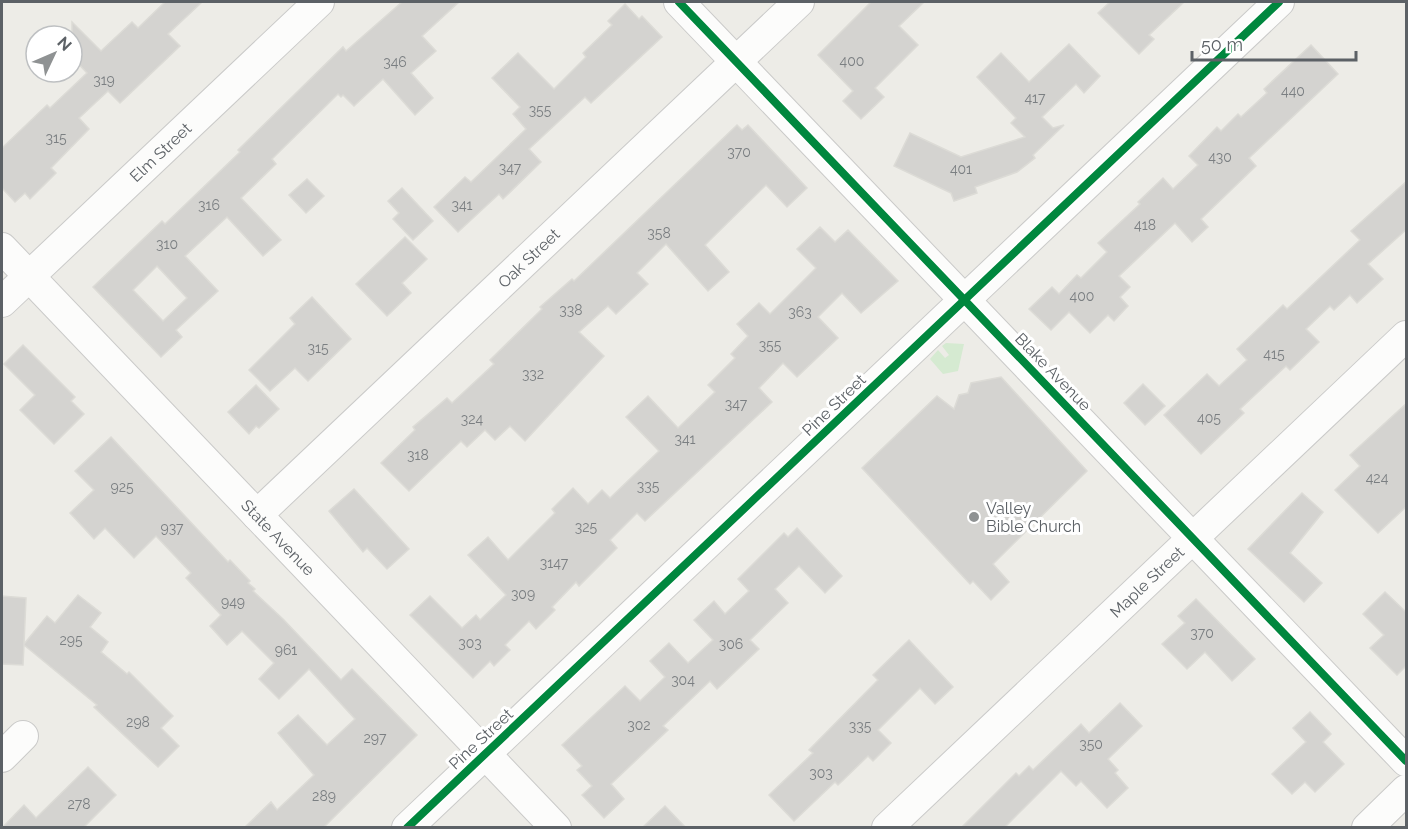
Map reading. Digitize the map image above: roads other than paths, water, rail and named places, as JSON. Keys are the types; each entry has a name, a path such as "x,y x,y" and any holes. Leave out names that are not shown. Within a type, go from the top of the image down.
{"street":[{"name":"Elm Street","path":"2,302 319,2"},
{"name":"Blake Avenue","path":"680,2 1407,761"},
{"name":"Oak Street","path":"257,515 799,2"},
{"name":"Pine Street","path":"407,828 1279,2"},
{"name":"State Avenue","path":"2,248 556,828"},
{"name":"Maple Street","path":"887,828 1407,336"},
{"path":"2,757 23,736"},
{"path":"1367,828 1407,790"}],"place":[{"name":"Valley Bible Church","path":"974,517"}]}
